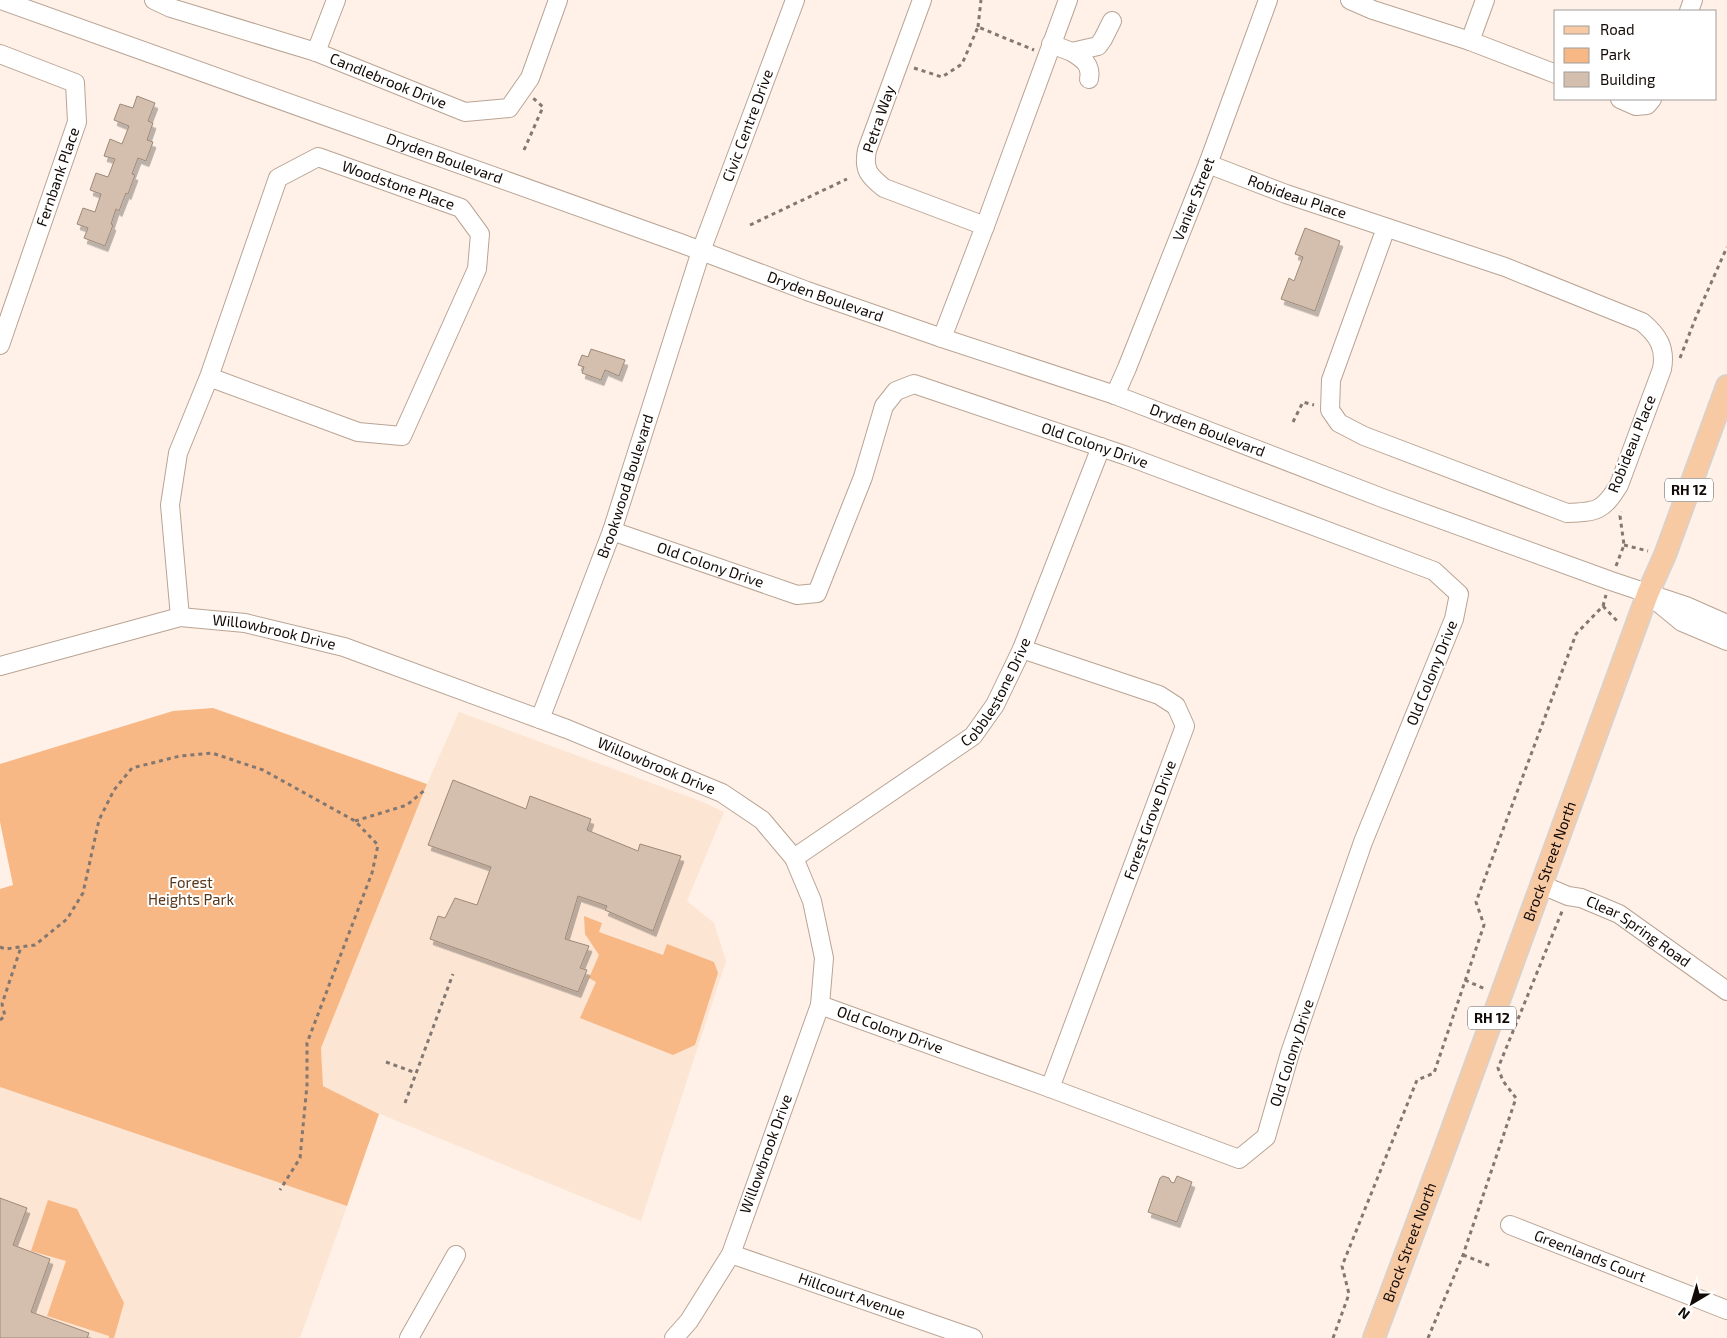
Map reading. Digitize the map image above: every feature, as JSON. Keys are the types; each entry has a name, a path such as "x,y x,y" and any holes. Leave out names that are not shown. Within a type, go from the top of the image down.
{"main road":[{"name":"Brock Street North","path":"1374,1338 1648,594 1665,555 1727,386"}],"street":[{"name":"Dryden Boulevard","path":"1,0 701,251 806,291 1114,395 1385,499 1611,582 1686,606 1727,624"},
{"name":"Candlebrook Drive","path":"154,0 171,8 316,52 465,112 509,108 530,78 558,0"},
{"path":"316,52 336,0"},
{"name":"Civic Centre Drive","path":"701,251 795,0"},
{"name":"Petra Way","path":"922,0 867,150 865,162 872,178 884,188 985,226"},
{"path":"942,338 1068,0"},
{"name":"Vanier Street","path":"1114,395 1127,368 1208,164 1268,0"},
{"path":"1350,0 1373,10 1470,41 1554,73"},
{"path":"1470,41 1485,0"},
{"path":"1049,50 1072,52 1098,46 1112,21"},
{"path":"1072,52 1084,60 1090,71 1089,79"},
{"name":"Fernbank Place","path":"0,54 75,83 77,122 0,345"},
{"path":"1622,100 1636,106 1647,105 1651,100"},
{"name":"Woodstone Place","path":"180,617 170,505 178,453 209,377 278,178 318,157 460,208 480,234 476,269 402,436 358,432 209,377"},
{"name":"Robideau Place","path":"1208,164 1286,194 1506,267 1642,322 1653,331 1664,357 1662,369 1619,485 1610,499 1600,508 1588,512 1567,513 1364,436 1339,423 1330,410"},
{"path":"1330,410 1331,380 1386,228"},
{"name":"Brookwood Boulevard","path":"540,719 612,531 701,251"},
{"name":"Old Colony Drive","path":"612,531 797,595 818,593 863,477 884,406 896,391 914,384 1101,447 1434,571 1459,594 1454,619 1363,842 1290,1053 1266,1137 1239,1159 820,1005"},
{"name":"Cobblestone Drive","path":"794,858 973,736 995,705 1022,649 1101,447"},
{"path":"1648,594 1682,622 1727,641"},
{"name":"Willowbrook Drive","path":"0,666 180,617 245,623 344,647 540,719 722,793 762,820 794,858 812,901 824,958 820,1005 731,1254 689,1321 674,1338"},
{"name":"Forest Grove Drive","path":"1022,649 1159,696 1176,706 1185,726 1050,1088"},
{"name":"Clear Spring Road","path":"1542,885 1568,896 1581,898 1619,914 1727,991"},
{"name":"Greenlands Court","path":"1510,1225 1727,1310"},
{"name":"Hillcourt Avenue","path":"731,1254 973,1338"},
{"path":"409,1338 456,1255"}],"path":[{"path":"899,63 942,77 962,64 978,27 981,0"},
{"path":"978,27 1049,50"},
{"path":"523,88 543,107 524,150"},
{"path":"750,226 847,179"},
{"path":"1293,422 1303,402 1330,410"},
{"path":"1624,545 1665,555"},
{"path":"1333,1338 1349,1294 1342,1266 1416,1080 1434,1073 1484,925 1476,902 1576,634 1603,606 1611,582"},
{"path":"0,947 5,949 35,944 67,919 83,893 99,820 114,790 132,768 180,756 212,753 263,770 355,821 378,845 372,873 307,1043 307,1085 300,1158 280,1190"},
{"path":"355,821 407,805 426,789"},
{"path":"1428,1338 1463,1255 1516,1098 1503,1081 1498,1068 1568,896"},
{"path":"0,1020 5,1016 2,1004 21,947"},
{"path":"404,1103 453,974"},
{"path":"386,1062 416,1073"},
{"path":"1463,1255 1491,1266"}],"shaded area":[{"path":"459,712 703,802 724,812 687,901 714,923 726,961 641,1221 380,1114 323,1086 321,1048 427,784"},
{"path":"0,1087 347,1206 300,1338 0,1338"}],"green space":[{"name":"Forest Heights Park","path":"213,708 427,784 321,1048 323,1086 379,1114 347,1206 0,1087 0,889 13,885 0,822 0,764 173,711"},
{"path":"584,916 602,923 599,932 663,955 667,944 714,962 718,973 695,1045 673,1055 580,1018 596,982 589,978 599,955 585,934"},
{"path":"48,1200 77,1209 124,1303 114,1338 109,1338 109,1336 47,1316 66,1261 31,1251"}],"building":[{"path":"137,96 155,103 148,121 153,123 147,140 153,142 146,161 138,158 132,174 135,175 128,194 126,193 119,211 116,209 111,224 113,225 105,246 84,238 88,228 77,224 83,208 95,212 101,194 90,190 96,173 108,177 115,159 104,156 110,139 122,144 129,126 114,120 120,104 133,108"},
{"path":"1305,228 1340,241 1315,311 1281,299 1289,278 1294,281 1303,257 1295,254"},
{"path":"591,349 625,360 619,376 605,370 601,380 582,373 584,367 578,365 582,355 588,357"},
{"path":"453,780 526,809 530,796 591,819 587,830 638,851 640,844 681,856 653,931 605,910 607,906 578,896 565,939 589,946 580,968 587,970 578,992 430,939 438,916 445,918 455,898 477,905 491,867 428,845"},
{"path":"1163,1176 1169,1178 1174,1183 1177,1176 1192,1182 1177,1222 1148,1212 1160,1178"},
{"path":"0,1198 27,1208 13,1245 50,1259 31,1312 89,1333 87,1338 0,1338"}]}
